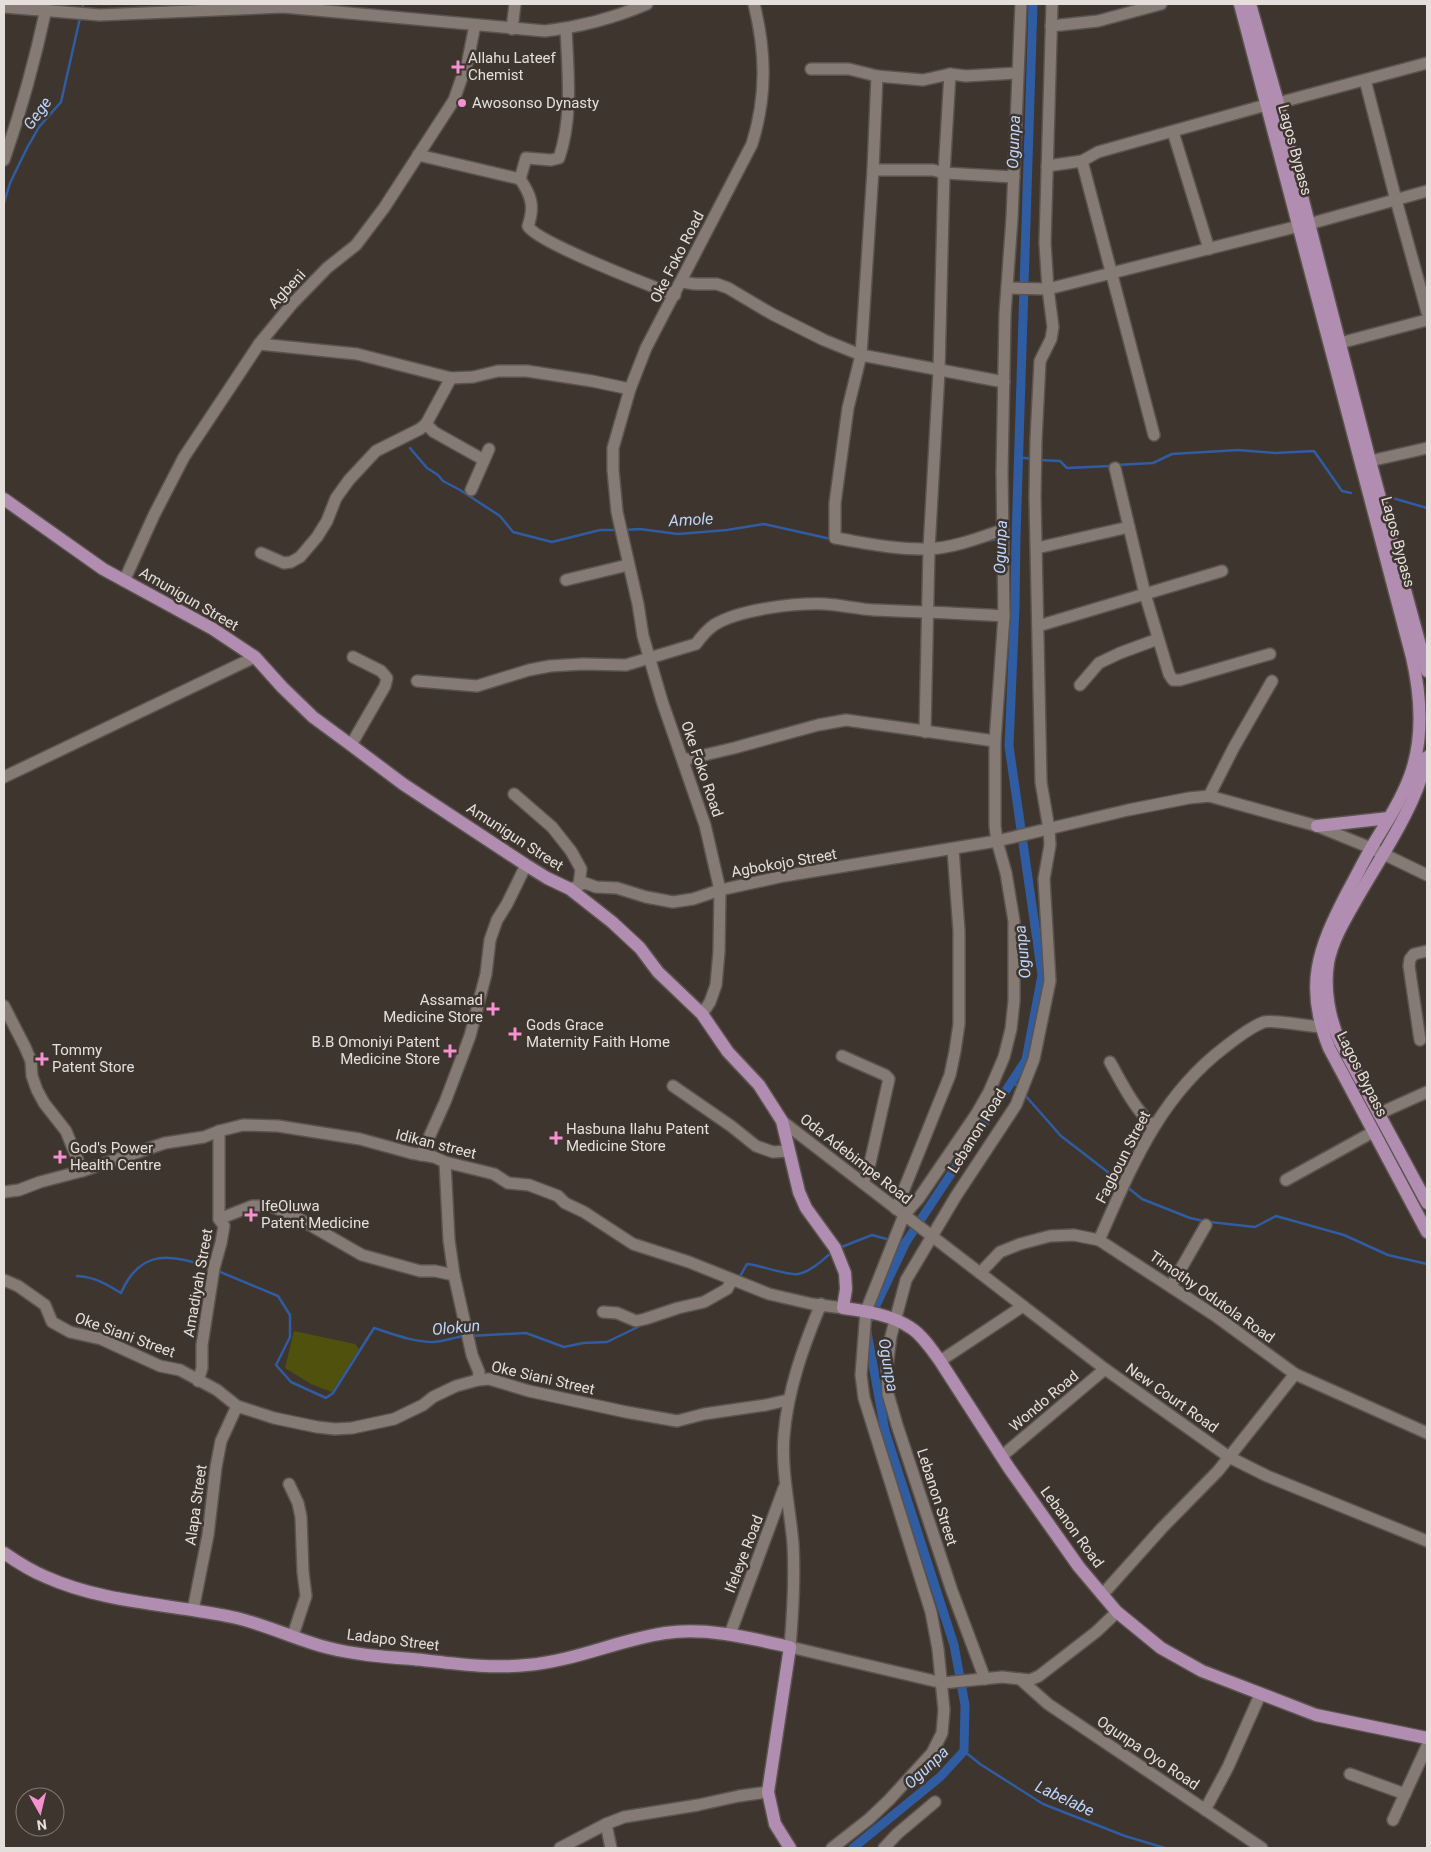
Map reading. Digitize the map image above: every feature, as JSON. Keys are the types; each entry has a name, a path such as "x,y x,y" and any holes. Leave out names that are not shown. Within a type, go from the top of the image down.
{"main road":[{"name":"Lagos Bypass","path":"1240,4 1272,104"},
{"name":"Lagos Bypass","path":"1250,4 1272,104 1423,665"},
{"name":"Lagos Bypass","path":"1304,225 1340,343 1423,665 1419,698 1418,740 1409,777 1389,818 1377,851 1346,918 1328,963 1327,1027 1329,1048 1427,1232"},
{"name":"Amunigun Street","path":"4,499 104,569 214,629 255,657 282,687 313,716 351,745 403,784 546,878 574,887 640,948 658,972 702,1014 728,1052 759,1085 782,1121 799,1192 806,1208 836,1250 845,1272 846,1289 843,1308"},
{"name":"Lagos Bypass","path":"1377,851 1408,807 1420,780 1427,757"},
{"path":"1316,826 1389,818"},
{"name":"Lagos Bypass","path":"1327,1027 1378,1114 1427,1204"},
{"path":"843,1308 866,1311"},
{"name":"Lebanon Road","path":"866,1311 892,1319 912,1328 940,1361 1002,1456 1079,1567 1117,1612 1160,1648 1202,1671 1316,1716 1427,1738"},
{"name":"Ladapo Street","path":"4,1553 26,1568 46,1578 71,1586 137,1602 233,1617 269,1626 338,1650 401,1658 494,1666 527,1665 556,1661 667,1633 730,1634 790,1647"},
{"path":"790,1647 768,1792 775,1824 790,1848"}],"street":[{"path":"512,29 516,4"},
{"path":"4,7 31,6 100,14 283,6 545,31 566,29 610,18 647,4"},
{"name":"Oke Foko Road","path":"702,1014 710,1002 716,985 720,952 720,890 706,825 649,660 643,636 638,604 620,530 613,470 613,448 630,389 646,348 682,282 752,144 759,121 764,83 764,56 754,4"},
{"path":"904,1215 919,1198 977,1113 989,1092 1004,1057 1011,1029 1014,1001 1014,921 1001,840 995,741 1004,616 1002,530 1004,382 1010,288 1021,4"},
{"name":"Lebanon Road","path":"892,1319 906,1280 929,1235 1016,1105 1034,1059 1050,981 1044,879 1050,845 1041,782 1036,548 1036,440 1040,361 1051,339 1054,327 1046,289 1045,243 1052,4"},
{"path":"1051,26 1098,21 1161,4"},
{"path":"4,160 16,126 46,9"},
{"name":"Agbeni","path":"124,581 154,514 184,457 259,344 292,304 327,268 356,245 384,208 454,100 468,60 475,25"},
{"path":"520,179 526,158 551,160 559,158 567,122 569,80 566,29"},
{"path":"1047,166 1082,161 1098,152 1427,63"},
{"path":"812,69 849,69 878,76 923,80 950,74 966,76 1018,73"},
{"path":"925,732 929,549 939,371 944,173 950,74"},
{"path":"878,76 861,355 848,408 835,503 835,538 886,547 929,549 968,541 1002,530"},
{"path":"1365,80 1427,312"},
{"path":"1173,132 1209,250"},
{"path":"418,155 520,179 531,196 528,226 532,232 569,251 674,295"},
{"path":"1082,161 1154,436"},
{"path":"873,170 933,170 944,173 1014,177"},
{"path":"1010,288 1046,289 1113,274 1427,191"},
{"path":"682,282 717,284 728,288 772,314 824,340 861,355 1004,382"},
{"path":"1340,343 1427,320"},
{"path":"259,344 357,354 451,378 498,371 527,371 630,389"},
{"path":"261,553 284,563 292,562 300,557 317,537 327,521 336,498 348,480 376,451 426,424 451,378"},
{"path":"426,424 434,432 484,460"},
{"path":"471,490 489,448"},
{"path":"1370,461 1427,448"},
{"path":"1114,468 1145,594 1169,674 1173,680 1180,680 1270,654"},
{"path":"1036,548 1129,528"},
{"path":"566,580 628,565"},
{"path":"1038,626 1222,571"},
{"path":"417,681 477,686 529,670 550,666 583,664 626,665 649,660 696,644 702,635 715,624 766,608 826,604 873,610 929,611 1004,616"},
{"path":"1080,685 1099,663 1120,653 1158,640"},
{"path":"4,777 255,657"},
{"path":"351,745 385,686 387,678 381,671 352,657"},
{"path":"1272,681 1234,747 1209,796 1316,826 1377,851 1427,876"},
{"path":"683,760 818,725 846,720 995,741"},
{"path":"514,794 552,828 571,851 581,869 574,887"},
{"name":"Agbokojo Street","path":"574,887 585,883 596,887 617,888 646,897 674,902 784,876 1001,840 1146,807 1209,796"},
{"path":"832,1848 869,1820 890,1800 932,1753 942,1733 946,1683 931,1612 864,1398 861,1375 866,1311 904,1215 950,1075 955,1051 959,1015 959,939 957,884 953,849"},
{"path":"421,1155 470,1036 486,974 490,940 497,920 526,865"},
{"path":"1420,1040 1409,966 1410,959 1414,954 1427,951"},
{"path":"4,1006 31,1061 32,1076 37,1090 44,1103 66,1131 82,1171"},
{"name":"Fagboun Street","path":"1099,1240 1153,1126 1177,1092 1200,1067 1240,1036 1266,1022 1327,1027"},
{"path":"842,1056 885,1075 889,1079 870,1163 863,1183"},
{"path":"1110,1062 1134,1105 1153,1126"},
{"path":"673,1086 731,1126 756,1146 773,1152 789,1151"},
{"path":"1378,1114 1427,1092"},
{"name":"Oda Adebimpe Road","path":"782,1121 929,1235"},
{"name":"Idikan street","path":"4,1192 19,1190 40,1182 82,1171 165,1143 204,1138 219,1131 243,1125 278,1126 360,1139 494,1174 508,1183 529,1185 558,1196 565,1203 584,1212 633,1244 690,1262 769,1294 843,1308"},
{"name":"Amadiyah Street","path":"198,1381 202,1368 202,1345 213,1269 224,1226 219,1219 219,1131"},
{"path":"1286,1180 1373,1132"},
{"path":"445,1162 449,1240 454,1275 472,1355 479,1372 478,1380"},
{"path":"219,1219 252,1206 270,1206 288,1213 362,1255 420,1271 435,1271 454,1275"},
{"path":"1171,1286 1206,1225"},
{"name":"New Court Road","path":"929,1235 1105,1369 1229,1457 1267,1476 1427,1541"},
{"name":"Timothy Odutola Road","path":"980,1273 1000,1252 1020,1244 1050,1236 1074,1236 1099,1240 1171,1286 1295,1374 1427,1432"},
{"name":"Oke Siani Street","path":"4,1280 18,1286 45,1305 52,1322 70,1332 101,1338 160,1366 180,1370 217,1390 237,1406 274,1418 317,1427 352,1428 394,1419 456,1386 478,1380 489,1380 558,1397 677,1421 704,1414 788,1400"},
{"path":"602,1312 617,1313 636,1321 645,1319 704,1302 728,1289 735,1281"},
{"path":"821,1304 796,1368 788,1400 784,1437 794,1580 790,1647 946,1683 1002,1677 1030,1680 1039,1676 1096,1632 1117,1612"},
{"path":"940,1361 1023,1306"},
{"name":"Lebanon Street","path":"892,1319 887,1368 888,1394 982,1679"},
{"name":"Wondo Road","path":"1002,1456 1105,1369"},
{"path":"1102,1594 1162,1528 1218,1471 1295,1374"},
{"name":"Alapa Street","path":"193,1610 208,1535 216,1467 222,1441 237,1406"},
{"path":"289,1484 298,1503 301,1518 306,1596 293,1635"},
{"name":"Ifeleye Road","path":"730,1634 786,1484"},
{"name":"Ogunpa Oyo Road","path":"1020,1680 1048,1704 1262,1848"},
{"path":"1205,1810 1228,1767 1260,1695"},
{"path":"1392,1820 1427,1746"},
{"path":"1350,1774 1405,1794"},
{"path":"560,1848 606,1824 624,1817 768,1792"},
{"path":"884,1848 897,1834 935,1802"},
{"path":"606,1824 611,1848"}],"shaded area":[{"path":"294,1331 355,1344 359,1349 332,1392 311,1384 285,1368"}],"waterway":[{"name":"Gege","path":"82,10 83,4"},
{"name":"Ogunpa","path":"870,1318 906,1242 1026,1060 1042,975 1009,746 1033,4"},
{"name":"Gege","path":"4,203 10,183 27,148 39,127 61,102 80,18"},
{"name":"Amole","path":"410,448 427,468 438,475 443,481 500,516 513,532 552,542 600,530 619,530"},
{"path":"1116,465 1153,463 1172,454 1238,450 1275,453 1314,451 1342,491 1351,493"},
{"path":"1018,457 1032,459"},
{"path":"1039,460 1060,461 1067,468 1111,466"},
{"path":"1389,497 1427,508"},
{"name":"Amole","path":"624,530 640,529 678,534 727,530 764,524 831,539"},
{"name":"Amole","path":"987,541 999,539"},
{"path":"1012,1080 1019,1088"},
{"path":"1024,1094 1061,1136 1122,1183"},
{"path":"1126,1186 1142,1199 1190,1218 1204,1221"},
{"path":"1210,1222 1255,1227 1276,1216 1344,1235 1388,1255 1427,1264"},
{"name":"Olokun","path":"839,1248 872,1235 890,1240"},
{"name":"Olokun","path":"898,1242 906,1242"},
{"name":"Olokun","path":"739,1278 747,1264 793,1274 803,1273 832,1252"},
{"name":"Olokun","path":"77,1276 95,1279 121,1293 137,1268 158,1258 183,1259 211,1268"},
{"name":"Olokun","path":"218,1271 278,1296 290,1315 290,1337 276,1365 291,1382 326,1398 333,1393 374,1328 426,1342 437,1342 465,1336"},
{"name":"Olokun","path":"470,1336 526,1333 564,1347 583,1343 607,1342 642,1325"},
{"name":"Ogunpa","path":"853,1848 940,1777 964,1751 965,1705 954,1645 885,1431 867,1332"},
{"name":"Labelabe","path":"964,1751 980,1764 1043,1804 1125,1836 1165,1848"}],"place":[{"name":"Allahu Lateef Chemist","path":"458,67"},
{"name":"Awosonso Dynasty","path":"462,103"},
{"name":"Assamad Medicine Store","path":"493,1009"},
{"name":"Gods Grace Maternity Faith Home","path":"515,1034"},
{"name":"B.B Omoniyi Patent Medicine Store","path":"450,1051"},
{"name":"Tommy Patent Store","path":"42,1059"},
{"name":"Hasbuna Ilahu Patent Medicine Store","path":"556,1138"},
{"name":"God's Power Health Centre","path":"60,1157"},
{"name":"IfeOluwa Patent Medicine","path":"251,1215"}]}
